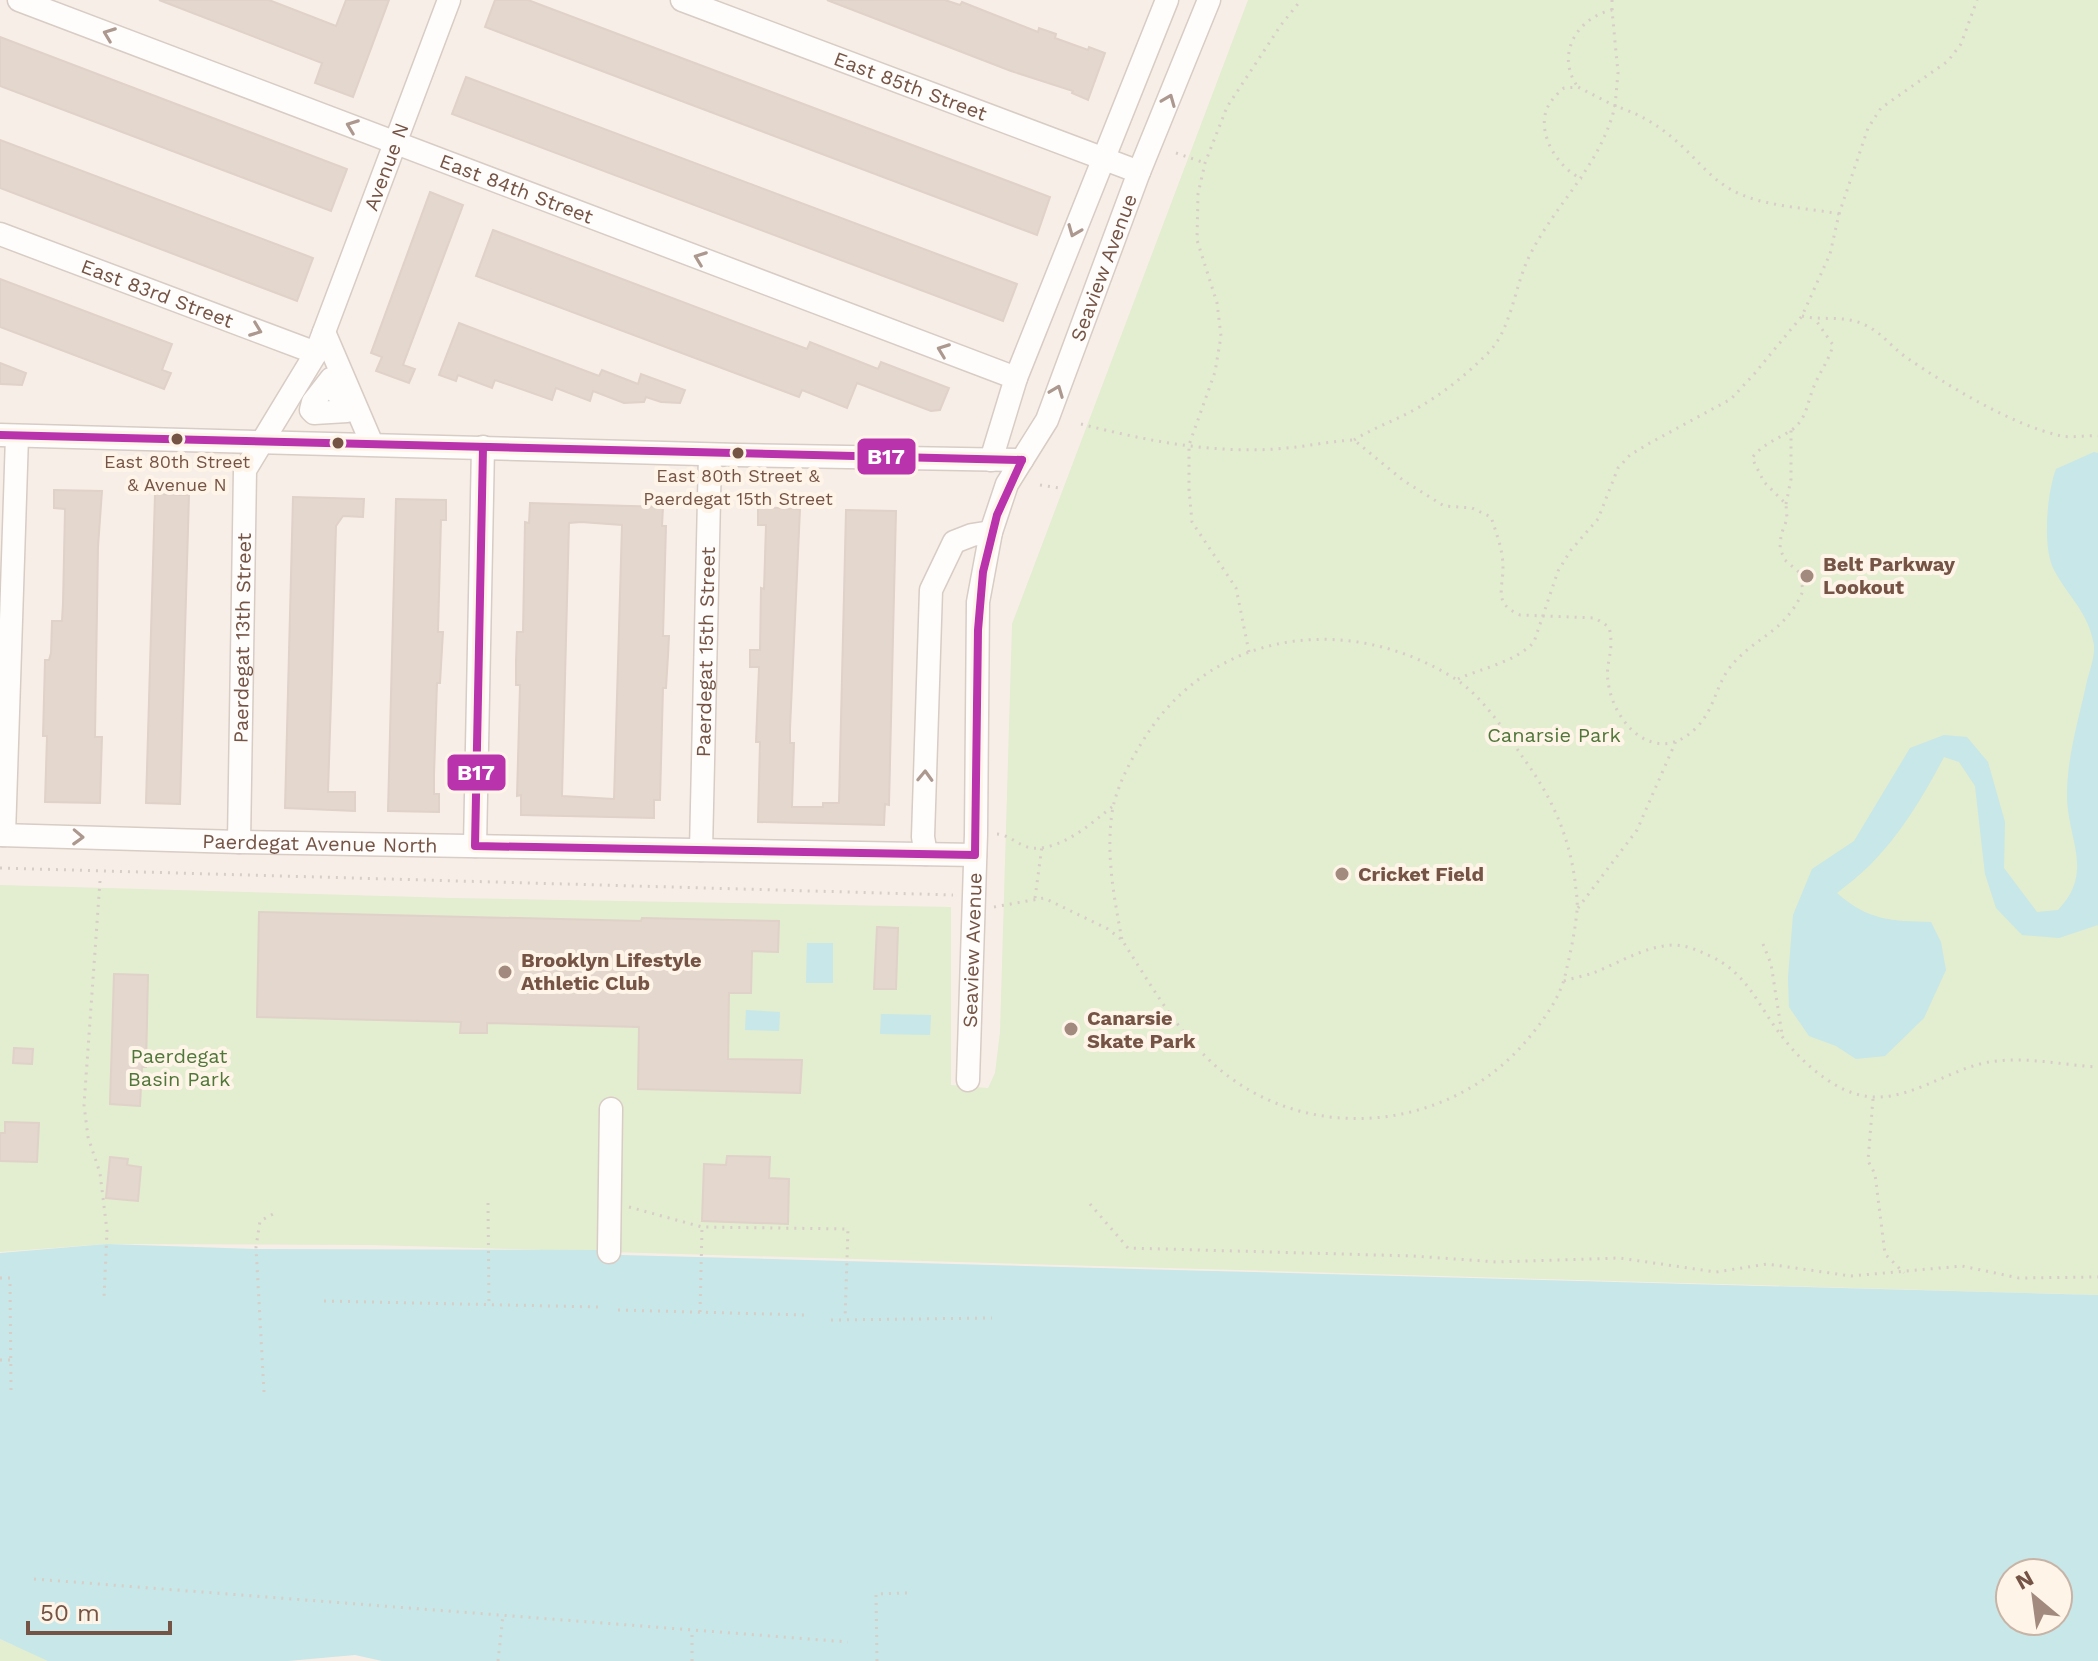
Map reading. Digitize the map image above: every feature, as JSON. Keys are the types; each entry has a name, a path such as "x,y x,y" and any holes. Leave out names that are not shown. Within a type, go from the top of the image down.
{"street":[{"name":"East 84th Street","path":"19,0 1016,378"},
{"name":"Avenue N","path":"264,442 320,343 449,0"},
{"name":"East 85th Street","path":"682,0 1139,172"},
{"name":"Seaview Avenue","path":"991,460 1016,378 1167,0"},
{"name":"Seaview Avenue","path":"968,1080 978,602 991,532 1007,484 1047,420 1139,172 1209,0"},
{"name":"East 83rd Street","path":"0,234 320,343"},
{"path":"320,343 372,444"},
{"path":"2,835 9,435 710,455 1022,460"},
{"name":"Paerdegat 13th Street","path":"239,842 245,470 264,442"},
{"path":"475,846 483,447"},
{"name":"Paerdegat 15th Street","path":"701,850 710,455"},
{"path":"926,854 923,837 931,590 954,542 991,532"},
{"name":"Paerdegat Avenue North","path":"2,835 975,855"},
{"path":"609,1252 611,1109"}],"path":[{"path":"1249,652 1236,588 1192,522 1189,445 1215,372 1221,336 1217,303 1197,240 1198,194 1205,163 1227,107 1301,0"},
{"path":"1081,424 1137,439 1189,445 1285,449 1354,440 1440,394 1491,351 1506,323 1528,259 1582,179 1610,126 1618,73 1612,0"},
{"path":"1456,680 1528,649 1534,642 1558,571 1571,550 1598,519 1618,468 1630,455 1648,444 1731,399 1802,316 1830,254 1839,214 1868,128 1881,108 1948,61 1961,44 1977,0"},
{"path":"1612,10 1589,20 1573,37 1567,54 1570,76 1578,87 1652,122 1731,190 1782,205 1839,214"},
{"path":"1578,87 1564,88 1548,105 1545,126 1548,144 1554,153 1572,175 1582,179"},
{"path":"1176,153 1205,163"},
{"path":"1802,316 1862,323 1884,336 1902,354 1924,369 2015,419 2063,437 2098,436"},
{"path":"1786,504 1764,482 1752,458 1760,448 1802,420 1833,345 1815,319"},
{"path":"1354,440 1404,481 1444,506 1472,508 1491,517 1503,566 1502,601 1509,610 1520,615 1595,618 1609,627 1612,640 1607,678 1611,696 1626,722 1643,741 1661,744 1676,741 1694,731 1711,710 1728,670 1783,623 1803,591 1800,573 1785,560 1780,549 1791,479 1791,430"},
{"path":"1040,485 1059,488"},
{"path":"1042,846 1035,899 1044,898 1058,903 1108,929 1122,940 1185,1032 1206,1057 1231,1079 1261,1097 1292,1109 1349,1120 1400,1116 1437,1106 1478,1083 1511,1059 1547,1015 1564,981 1578,908 1572,857 1549,797 1509,737 1456,680 1382,646 1316,639 1283,643 1249,652 1194,682 1157,719 1140,744 1113,806 1112,885 1122,940"},
{"path":"1578,908 1637,830 1676,741"},
{"path":"985,833 1007,835 1029,848 1055,844 1088,826 1113,806"},
{"name":"Paerdegat Avenue North","path":"0,868 942,894 985,907 1035,899"},
{"path":"100,881 84,1105 88,1137 100,1173 107,1231 104,1298"},
{"path":"1763,944 1771,964 1782,1038"},
{"path":"1564,981 1593,973 1654,948 1674,945 1694,948 1723,961 1748,983 1782,1038 1798,1056 1841,1088 1873,1098 1889,1097 1951,1073 1991,1062 2032,1060 2098,1067"},
{"path":"1873,1098 1868,1161 1875,1174 1885,1254 1904,1273"},
{"path":"610,1202 702,1227 848,1229 845,1319"},
{"path":"488,1203 489,1305"},
{"path":"1090,1204 1128,1248 1383,1255 1497,1262 1619,1258 1716,1272 1767,1264 1851,1276 1962,1266 2019,1278 2098,1277"},
{"path":"264,1392 256,1247 260,1221 277,1212"},
{"path":"700,1312 702,1227"},
{"path":"0,1278 10,1278 11,1391"},
{"path":"324,1301 599,1307"},
{"path":"618,1310 806,1315"},
{"path":"831,1320 992,1318"},
{"path":"0,1360 11,1360"},
{"path":"34,1579 848,1642"},
{"path":"877,1661 876,1594 908,1593"},
{"path":"498,1661 503,1615"},
{"path":"692,1630 692,1661"}],"green space":[{"name":"Canarsie Park","path":"1248,0 2098,0 2098,1295 371,1245 107,1244 0,1252 0,885 453,898 951,907 951,1085 988,1088 995,1073 1000,1032 1012,624"},
{"path":"0,1639 13,1645 139,1661 0,1661"}],"water":[{"path":"2098,453 2098,925 2059,938 2022,935 1996,908 1985,874 1975,786 1959,762 1944,757 1920,800 1892,840 1866,869 1837,893 1860,909 1881,918 1931,922 1941,942 1946,970 1924,1018 1885,1056 1856,1059 1836,1046 1809,1036 1789,1007 1793,915 1812,869 1854,841 1910,748 1944,735 1967,737 1988,762 2005,822 2004,868 2037,912 2058,910 2075,882 2076,855 2067,795 2069,766 2094,645 2083,614 2050,560 2047,520 2056,469"},
{"path":"807,943 833,943 833,983 806,983"},
{"path":"746,1010 780,1012 779,1031 745,1030"},
{"path":"881,1014 931,1015 930,1035 880,1034"},
{"path":"107,1244 256,1249 597,1250 622,1255 2098,1295 2098,1661 382,1661 355,1655 288,1661 48,1661 0,1639 0,1253"}],"building":[{"path":"159,0 269,0 336,26 346,0 389,0 353,97 315,83 322,63"},
{"path":"495,0 528,0 1050,197 1037,235 485,27"},
{"path":"827,0 945,0 960,5 962,2 1038,32 1039,28 1056,34 1055,38 1088,50 1089,47 1105,53 1088,100 1073,91 1011,71"},
{"path":"0,37 347,169 331,211 0,86"},
{"path":"466,77 1017,284 1003,321 452,114"},
{"path":"0,140 313,258 297,301 0,188"},
{"path":"430,192 463,205 403,365 415,369 409,383 376,371 382,357 371,353"},
{"path":"493,230 807,349 810,342 878,369 881,362 949,388 940,410 931,411 857,383 847,408 802,390 799,397 476,276"},
{"path":"0,279 172,344 162,370 171,373 164,389 0,327"},
{"path":"459,323 599,376 602,370 638,384 641,374 685,390 680,403 646,397 644,402 624,403 593,391 590,401 556,388 552,400 495,380 492,388 458,375 456,381 439,375"},
{"path":"0,363 26,373 22,385 0,384"},
{"path":"54,490 102,491 98,547 95,737 102,737 100,803 45,802 45,660 49,660 51,653 52,621 62,621 63,603 65,509 54,508"},
{"path":"155,494 189,495 180,804 146,803"},
{"path":"293,497 364,499 363,517 343,516 336,526 328,792 355,792 355,811 285,808"},
{"path":"396,499 446,500 446,520 441,520 438,632 443,632 440,683 437,683 434,775 434,794 439,794 439,812 388,811"},
{"path":"530,503 663,507 662,526 666,526 663,636 669,636 666,688 663,688 660,800 654,800 654,818 521,815 521,795 517,796 520,685 516,685 516,661 517,632 523,632 525,522 529,523","holes":["569,523 622,525 614,799 562,796"]},
{"path":"758,507 800,509 790,729 790,743 794,743 792,807 823,807 823,803 839,803 846,510 896,511 889,805 885,804 884,825 758,822 760,742 756,742 759,667 750,667 750,650 760,650 766,525 758,525"},
{"name":"Brooklyn Lifestyle Athletic Club","path":"259,912 779,921 778,952 752,951 751,993 729,993 728,1059 802,1060 800,1093 638,1089 639,1027 487,1023 487,1033 460,1033 461,1022 257,1017"},
{"path":"877,927 898,928 896,989 874,989"},
{"path":"114,974 148,975 146,1067 142,1067 140,1106 110,1104"},
{"path":"14,1048 33,1049 32,1064 13,1063"},
{"path":"5,1122 39,1123 37,1162 0,1161 0,1133 5,1133"},
{"path":"727,1156 770,1157 769,1178 789,1179 788,1224 702,1221 704,1164 726,1165"},
{"path":"110,1157 128,1159 127,1165 141,1167 138,1201 106,1198"}],"transit line":[{"name":"B17","path":"0,435 1022,460"},
{"name":"B17","path":"483,447 475,846 975,855 978,630 983,572 997,515 1022,460"}],"place":[{"name":"East 80th Street & Avenue N","path":"177,439"},
{"name":"East 80th Street & Paerdegat 15th Street","path":"738,453"},
{"name":"Belt Parkway Lookout","path":"1807,576"},
{"name":"Cricket Field","path":"1342,874"},
{"name":"Brooklyn Lifestyle Athletic Club","path":"505,972"},
{"name":"Canarsie Skate Park","path":"1071,1029"}],"park label":[{"name":"Paerdegat Basin Park","path":"179,1068"}]}
